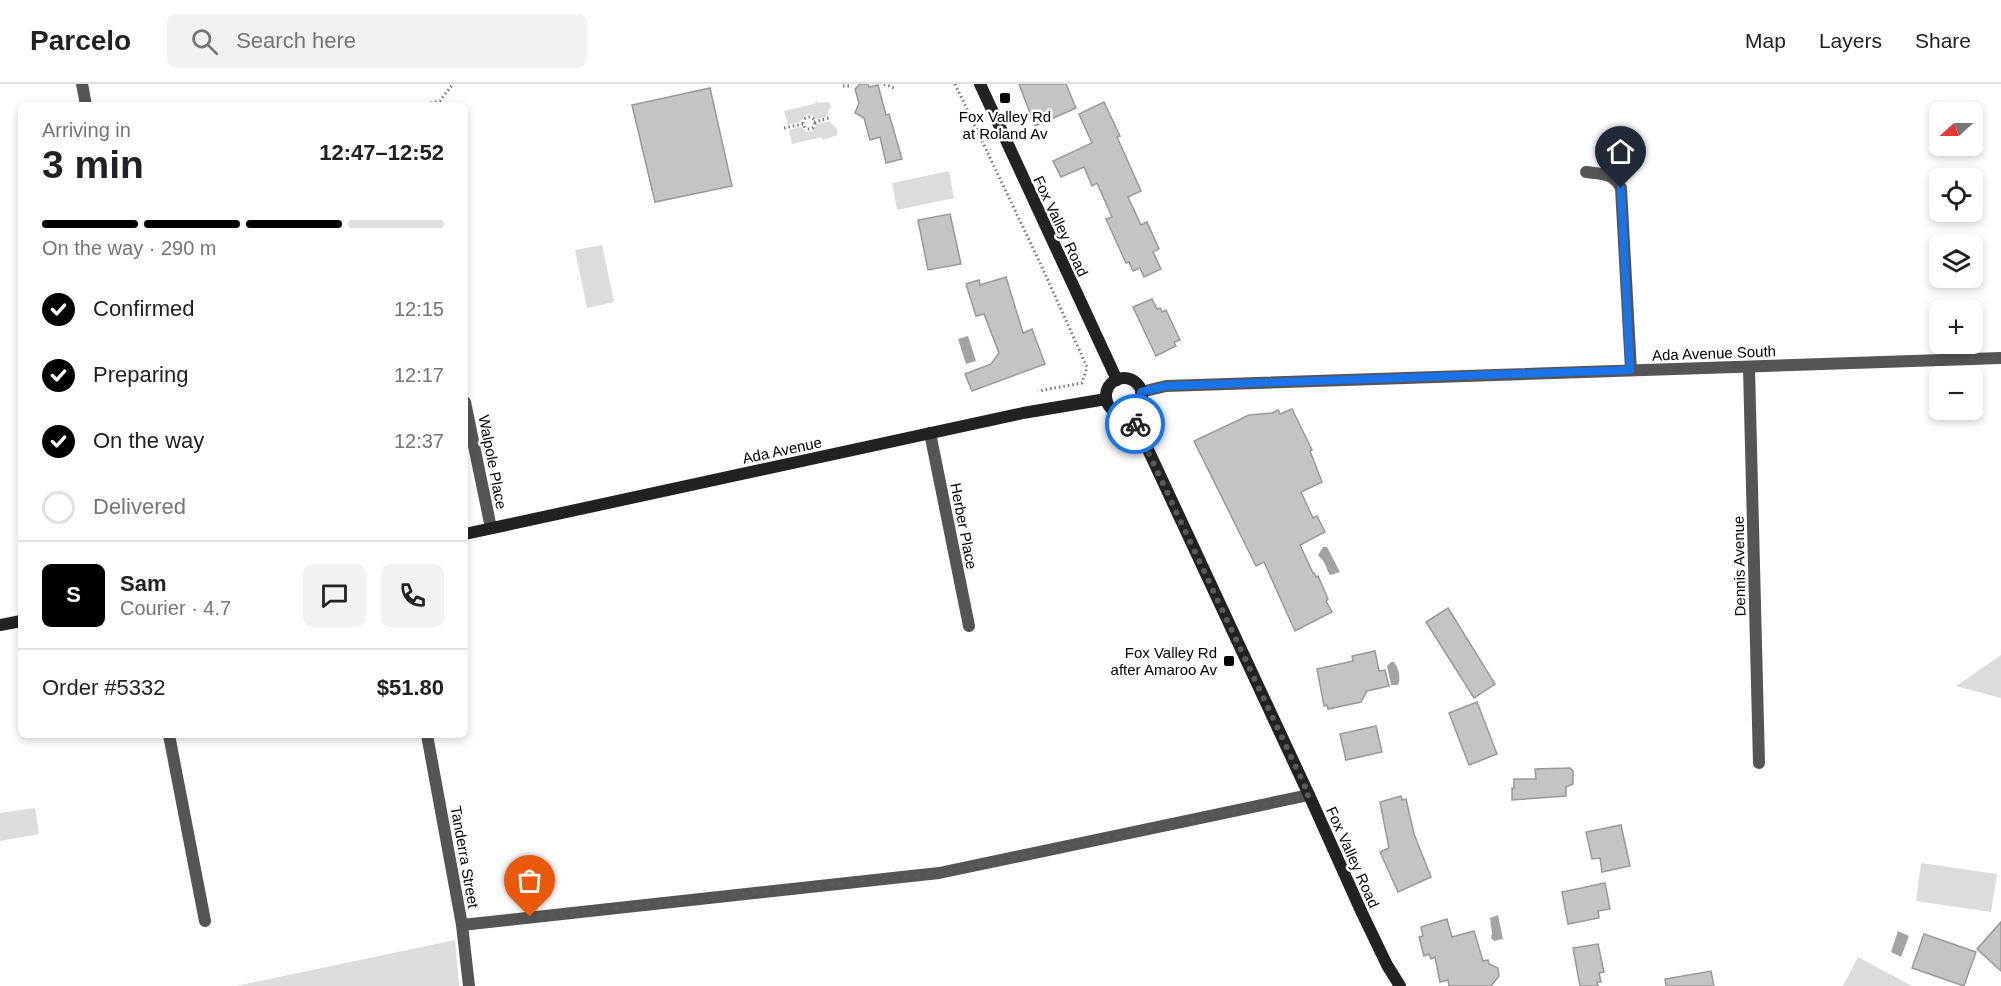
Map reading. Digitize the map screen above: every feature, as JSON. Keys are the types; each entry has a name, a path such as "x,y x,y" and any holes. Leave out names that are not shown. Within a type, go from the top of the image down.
{"main road":[{"name":"Fox Valley Road","path":"980,84 1117,380"},
{"path":"1117,380 1132,380 1141,392 1140,404 1131,413 1115,412 1108,404 1106,399 1108,387 1117,380"},
{"name":"Ada Avenue","path":"468,533 1062,405 1106,399"},
{"name":"Fox Valley Road","path":"1131,413 1309,795 1366,924 1400,986"},
{"path":"0,625 18,622"}],"street":[{"path":"82,84 85,102"},
{"path":"1586,172 1607,174 1614,178 1621,188 1630,370"},
{"name":"Ada Avenue South","path":"1141,392 1166,386 2001,358"},
{"name":"Dennis Avenue","path":"1749,368 1759,763"},
{"name":"Walpole Place","path":"468,417 491,528"},
{"name":"Herber Place","path":"930,433 969,626"},
{"path":"170,738 206,921"},
{"name":"Tanderra Street","path":"428,738 462,925 469,986"},
{"path":"462,925 939,873 1309,795"}],"path":[{"path":"436,102 440,101 453,84"},
{"path":"843,86 851,84"},
{"path":"884,84 894,88"},
{"path":"955,84 1087,368 1082,382 1038,391"},
{"path":"784,128 803,124 807,117 811,117 814,122"},
{"path":"814,122 829,118"},
{"path":"803,124 810,129 814,122"}],"shaded area":[{"path":"817,101 818,103 829,102 831,106 826,117 817,119 810,114 805,115 800,122 788,125 784,111 814,104"},
{"path":"829,121 837,129 837,135 823,140 822,137 792,144 789,130 801,127 807,132 812,131 817,124"},
{"path":"949,171 954,198 897,210 892,183"},
{"path":"602,245 614,302 587,308 575,250"},
{"path":"968,336 976,361 966,364 958,339"},
{"path":"1323,547 1327,547 1340,572 1329,574 1318,555"},
{"path":"2001,655 2001,698 1956,686"},
{"path":"1394,662 1398,671 1398,685 1391,685 1387,666"},
{"path":"35,808 39,834 0,841 0,813"},
{"path":"1921,863 1997,874 1991,912 1916,901"},
{"path":"1498,915 1503,939 1494,941 1491,938 1490,918"},
{"path":"1898,931 1909,936 1901,957 1891,952"},
{"path":"455,940 459,986 236,986"},
{"path":"1858,957 1912,986 1843,986"}],"building":[{"path":"860,84 868,84 869,87 878,85 902,159 886,163 880,137 870,140 864,118 855,113 859,103 855,89"},
{"path":"1019,84 1066,84 1076,108 1035,126"},
{"path":"710,88 732,186 655,202 632,105"},
{"path":"1104,102 1141,191 1128,197 1141,225 1147,222 1159,249 1153,252 1161,269 1144,277 1140,268 1133,271 1129,262 1126,263 1106,219 1112,217 1097,183 1092,186 1084,167 1061,177 1053,161 1092,143 1079,114"},
{"path":"950,214 961,264 928,270 918,220"},
{"path":"1006,277 1023,333 1032,329 1045,364 972,391 965,374 991,364 999,353 984,314 976,316 966,284 979,280 980,285"},
{"path":"1152,299 1157,309 1160,308 1162,312 1166,310 1180,340 1174,342 1176,346 1156,356 1133,307"},
{"path":"1292,409 1312,450 1310,451 1322,482 1301,492 1313,518 1317,516 1325,532 1300,545 1313,573 1316,577 1318,576 1332,612 1295,631 1264,562 1256,566 1194,441 1249,415 1272,413 1278,410 1280,414"},
{"path":"1448,608 1495,684 1474,698 1426,622"},
{"path":"1375,651 1379,671 1385,670 1389,686 1367,691 1361,702 1328,709 1327,705 1324,706 1317,669 1353,661 1352,656"},
{"path":"1477,702 1497,754 1469,765 1449,713"},
{"path":"1376,726 1382,752 1346,760 1340,734"},
{"path":"1570,768 1573,771 1573,784 1566,787 1566,796 1512,800 1514,779 1536,779 1535,769"},
{"path":"1401,796 1402,800 1406,799 1414,834 1431,877 1398,892 1380,852 1389,848 1380,802"},
{"path":"1621,825 1630,866 1602,872 1600,858 1592,859 1586,832"},
{"path":"1605,883 1610,909 1598,911 1599,918 1568,924 1562,892"},
{"path":"1447,919 1452,937 1474,931 1483,961 1488,960 1489,964 1498,968 1499,976 1491,986 1449,986 1448,980 1440,982 1435,957 1431,959 1429,954 1424,956 1419,937 1423,936 1421,927"},
{"path":"2001,922 2001,971 1977,949"},
{"path":"1924,934 1976,952 1964,986 1912,968"},
{"path":"1598,944 1604,972 1599,973 1601,982 1597,982 1598,986 1580,986 1573,948"},
{"path":"1711,971 1714,986 1666,986 1665,979"}],"way so far":[{"path":"530,917 939,873 1309,795 1135,424"}],"place":[{"name":"Fox Valley Rd at Roland Av","path":"1005,98"},
{"name":"Fox Valley Rd after Amaroo Av","path":"1229,661"}],"route":[{"path":"1135,424 1131,413 1140,404 1141,392 1166,386 1630,370 1621,188"}]}
